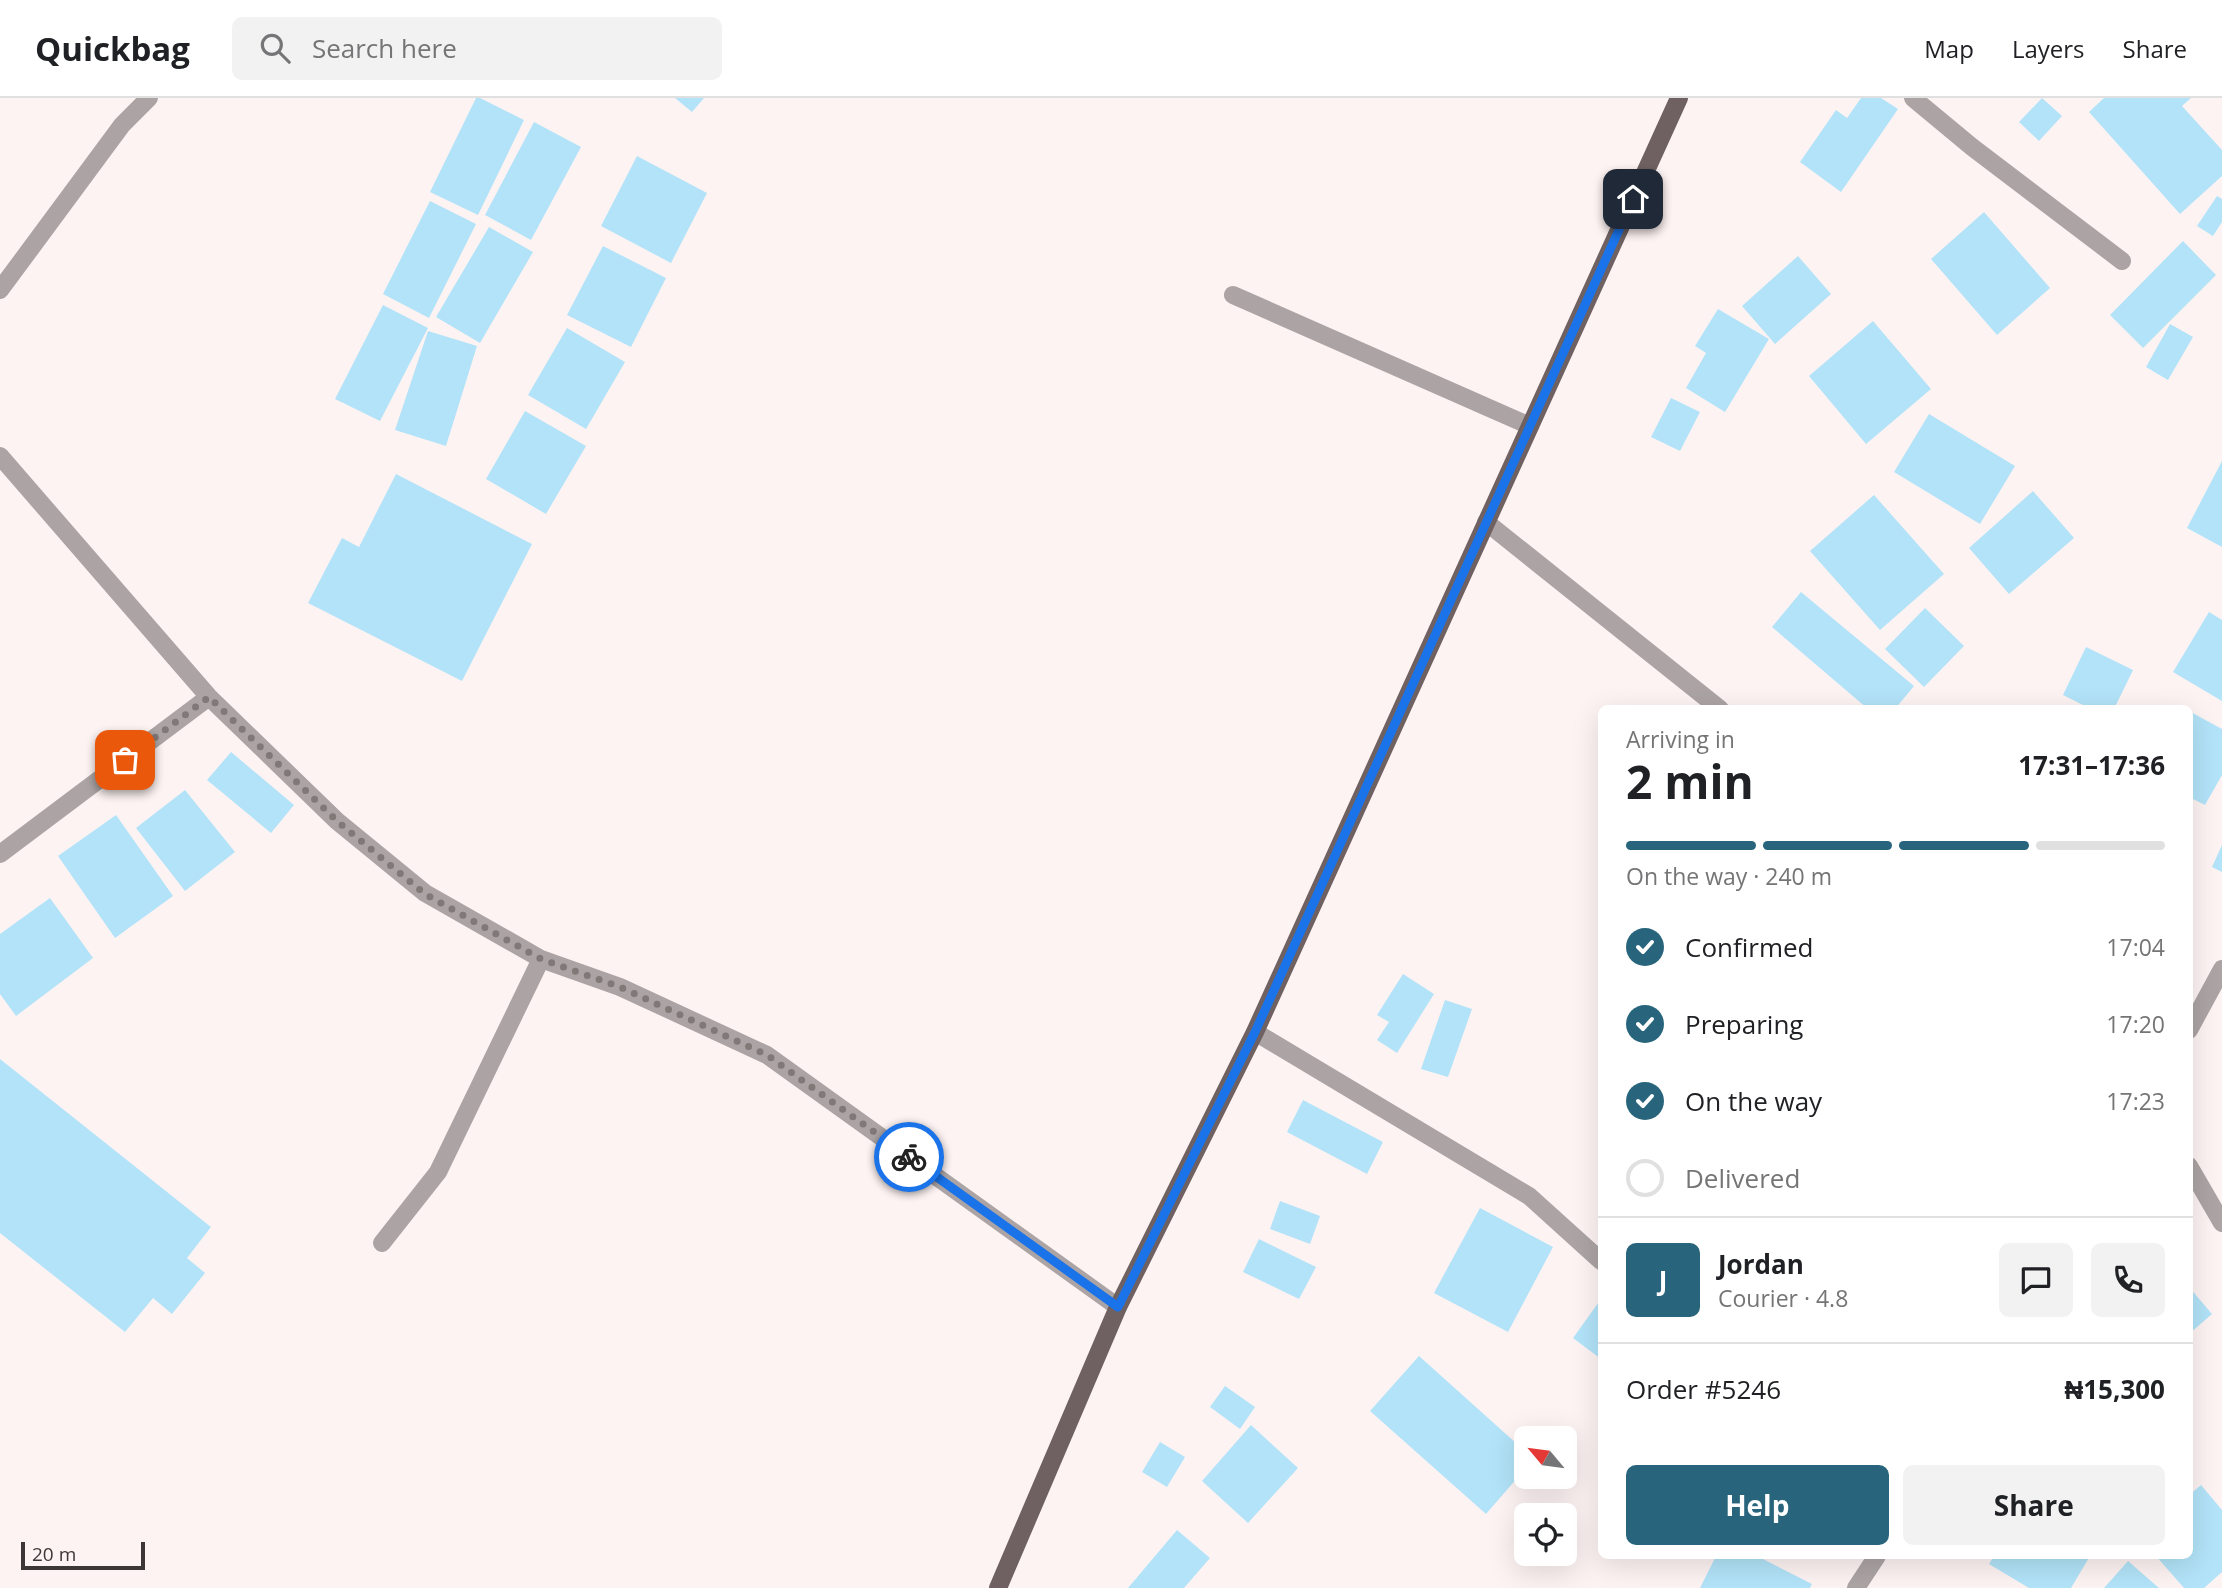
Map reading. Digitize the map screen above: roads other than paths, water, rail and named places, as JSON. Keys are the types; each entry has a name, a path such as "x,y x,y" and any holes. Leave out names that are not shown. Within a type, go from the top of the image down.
{"main road":[{"path":"998,1588 1118,1307 1255,1032 1679,98"}],"street":[{"path":"0,290 122,125 149,98"},
{"path":"1913,98 1972,147 2122,261"},
{"path":"1233,295 1530,426"},
{"path":"0,456 209,697 337,821 425,894 541,959 620,987 767,1055 1118,1307"},
{"path":"1486,522 1715,705"},
{"path":"0,854 209,697"},
{"path":"383,1243 438,1172 541,959"},
{"path":"2193,1023 2222,970"},
{"path":"1255,1032 1529,1196 1598,1258"},
{"path":"2193,1173 2222,1223"},
{"path":"1856,1588 1875,1559"}]}
